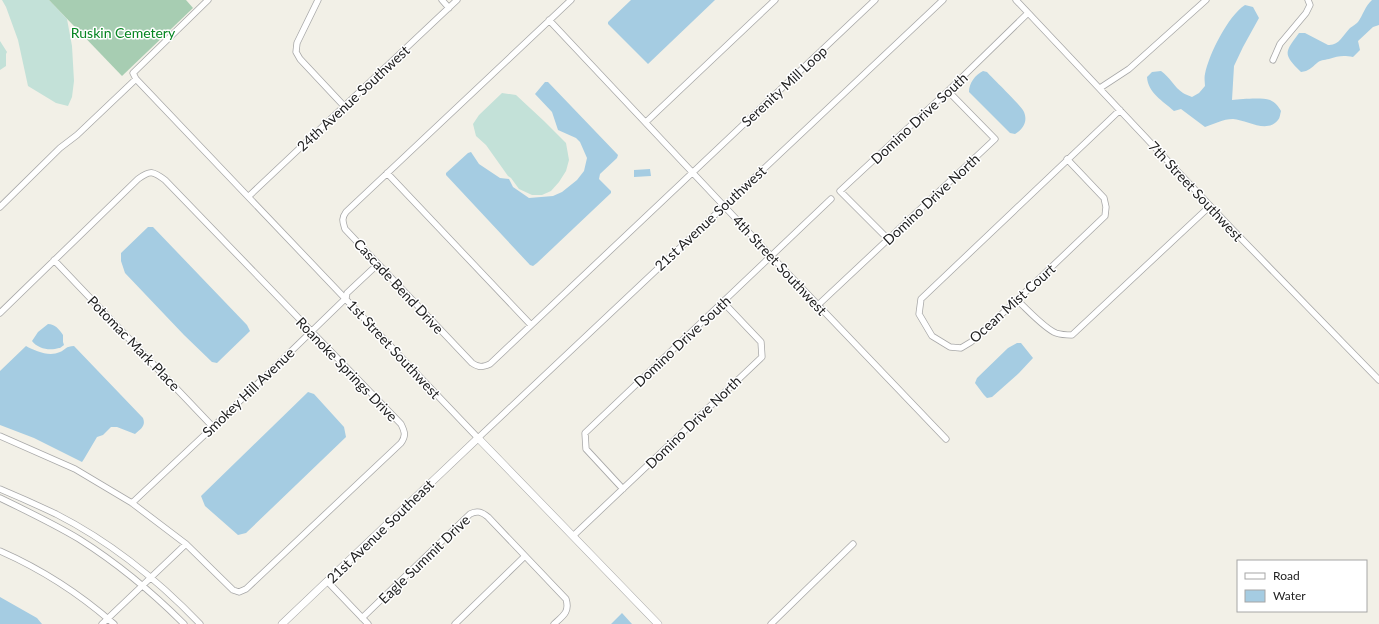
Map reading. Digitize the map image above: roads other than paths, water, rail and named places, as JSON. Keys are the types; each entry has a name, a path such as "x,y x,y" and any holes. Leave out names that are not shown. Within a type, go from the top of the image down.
{"street":[{"name":"1st Street Southwest","path":"208,0 132,73 136,79 478,438 658,624"},
{"path":"318,0 297,43 296,52 300,59 344,106"},
{"path":"442,0 449,8"},
{"name":"24th Avenue Southwest","path":"249,196 457,0"},
{"name":"Cascade Bend Drive","path":"571,0 346,212 342,222 346,229 472,364 477,367 483,367 490,364 693,172"},
{"path":"646,122 775,0"},
{"name":"Serenity Mill Loop","path":"693,172 875,0"},
{"name":"21st Avenue Southwest","path":"478,438 943,0"},
{"name":"7th Street Southwest","path":"1016,0 1210,206 1379,380"},
{"path":"1100,88 1129,69 1206,0"},
{"path":"1273,60 1280,44 1306,13 1310,5 1308,0"},
{"name":"Domino Drive South","path":"888,239 840,191 948,91 1028,13"},
{"name":"4th Street Southwest","path":"549,20 946,439"},
{"path":"0,207 60,148 77,135 136,79"},
{"name":"Domino Drive North","path":"818,305 995,139 948,91"},
{"name":"Ocean Mist Court","path":"1068,159 1104,198 1106,208 1105,216 971,342 961,348 950,347 932,336 919,314 921,299 1068,159 1120,110"},
{"name":"Roanoke Springs Drive","path":"0,313 138,179 144,174 151,172 157,174 165,180 401,424 405,431 405,437 401,443 246,589 239,592 233,590 186,544 132,503 75,468 0,436"},
{"path":"387,173 531,325"},
{"name":"Domino Drive South","path":"623,489 586,449 585,433 831,200"},
{"path":"1017,300 1054,333 1072,335 1210,206"},
{"name":"Potomac Mark Place","path":"54,260 213,427"},
{"name":"Smokey Hill Avenue","path":"132,503 346,298 347,292 378,264"},
{"name":"Domino Drive North","path":"573,536 762,357 761,342 723,302"},
{"name":"21st Avenue Southeast","path":"282,624 478,438"},
{"path":"0,489 73,523 111,548 150,577 176,599 200,624"},
{"path":"0,498 79,540 142,585 184,624"},
{"name":"Eagle Summit Drive","path":"362,618 470,514 476,511 483,513 488,517 566,599 568,605 565,614 554,624"},
{"path":"102,624 186,544"},
{"path":"771,624 853,544"},
{"path":"0,551 74,593 114,624"},
{"path":"455,624 525,556"},
{"path":"327,582 368,624"}],"water":[{"path":"631,0 715,0 648,64 608,24 608,22"},
{"path":"1372,0 1379,0 1379,25 1373,27 1358,41 1360,50 1353,57 1341,56 1322,60 1308,70 1301,72 1288,57 1288,49 1299,33 1305,33 1328,45 1338,42 1350,28 1358,22"},
{"path":"1245,5 1253,7 1259,18 1234,66 1232,100 1257,98 1270,100 1280,109 1280,117 1273,124 1268,126 1229,119 1205,127 1181,109 1174,111 1161,100 1150,88 1147,77 1152,72 1161,71 1183,93 1192,97 1199,93 1205,86 1207,66 1220,36 1232,18"},
{"path":"983,71 987,72 1013,98 1024,112 1024,125 1015,134 1010,133 969,92 970,85 973,80"},
{"path":"545,82 548,82 618,155 617,158 600,174 599,179 611,191 611,193 533,266 530,265 446,175 446,173 471,152 479,164 500,178 509,179 513,187 529,198 553,196 562,192 577,180 584,171 587,158 580,142 576,138 558,130 552,112 535,94"},
{"path":"650,169 651,176 634,177 634,170"},
{"path":"148,227 153,227 247,325 250,331 217,363 212,362 184,335 125,273 121,261 121,253"},
{"path":"48,324 57,327 63,335 64,345 60,348 44,349 37,346 32,341 38,332"},
{"path":"1017,343 1021,343 1033,358 1019,373 992,397 987,398 975,383 977,378 1008,348"},
{"path":"26,346 47,354 51,354 60,352 67,347 74,346 143,418 144,423 142,427 135,434 117,427 111,427 103,435 97,437 82,462 34,438 0,425 0,371"},
{"path":"308,392 314,394 344,427 346,437 246,533 238,535 205,506 201,496"},
{"path":"0,597 37,618 42,624 0,624"},
{"path":"622,613 632,624 611,624"}],"park label":[{"name":"Ruskin Cemetery","path":"123,32"}]}
